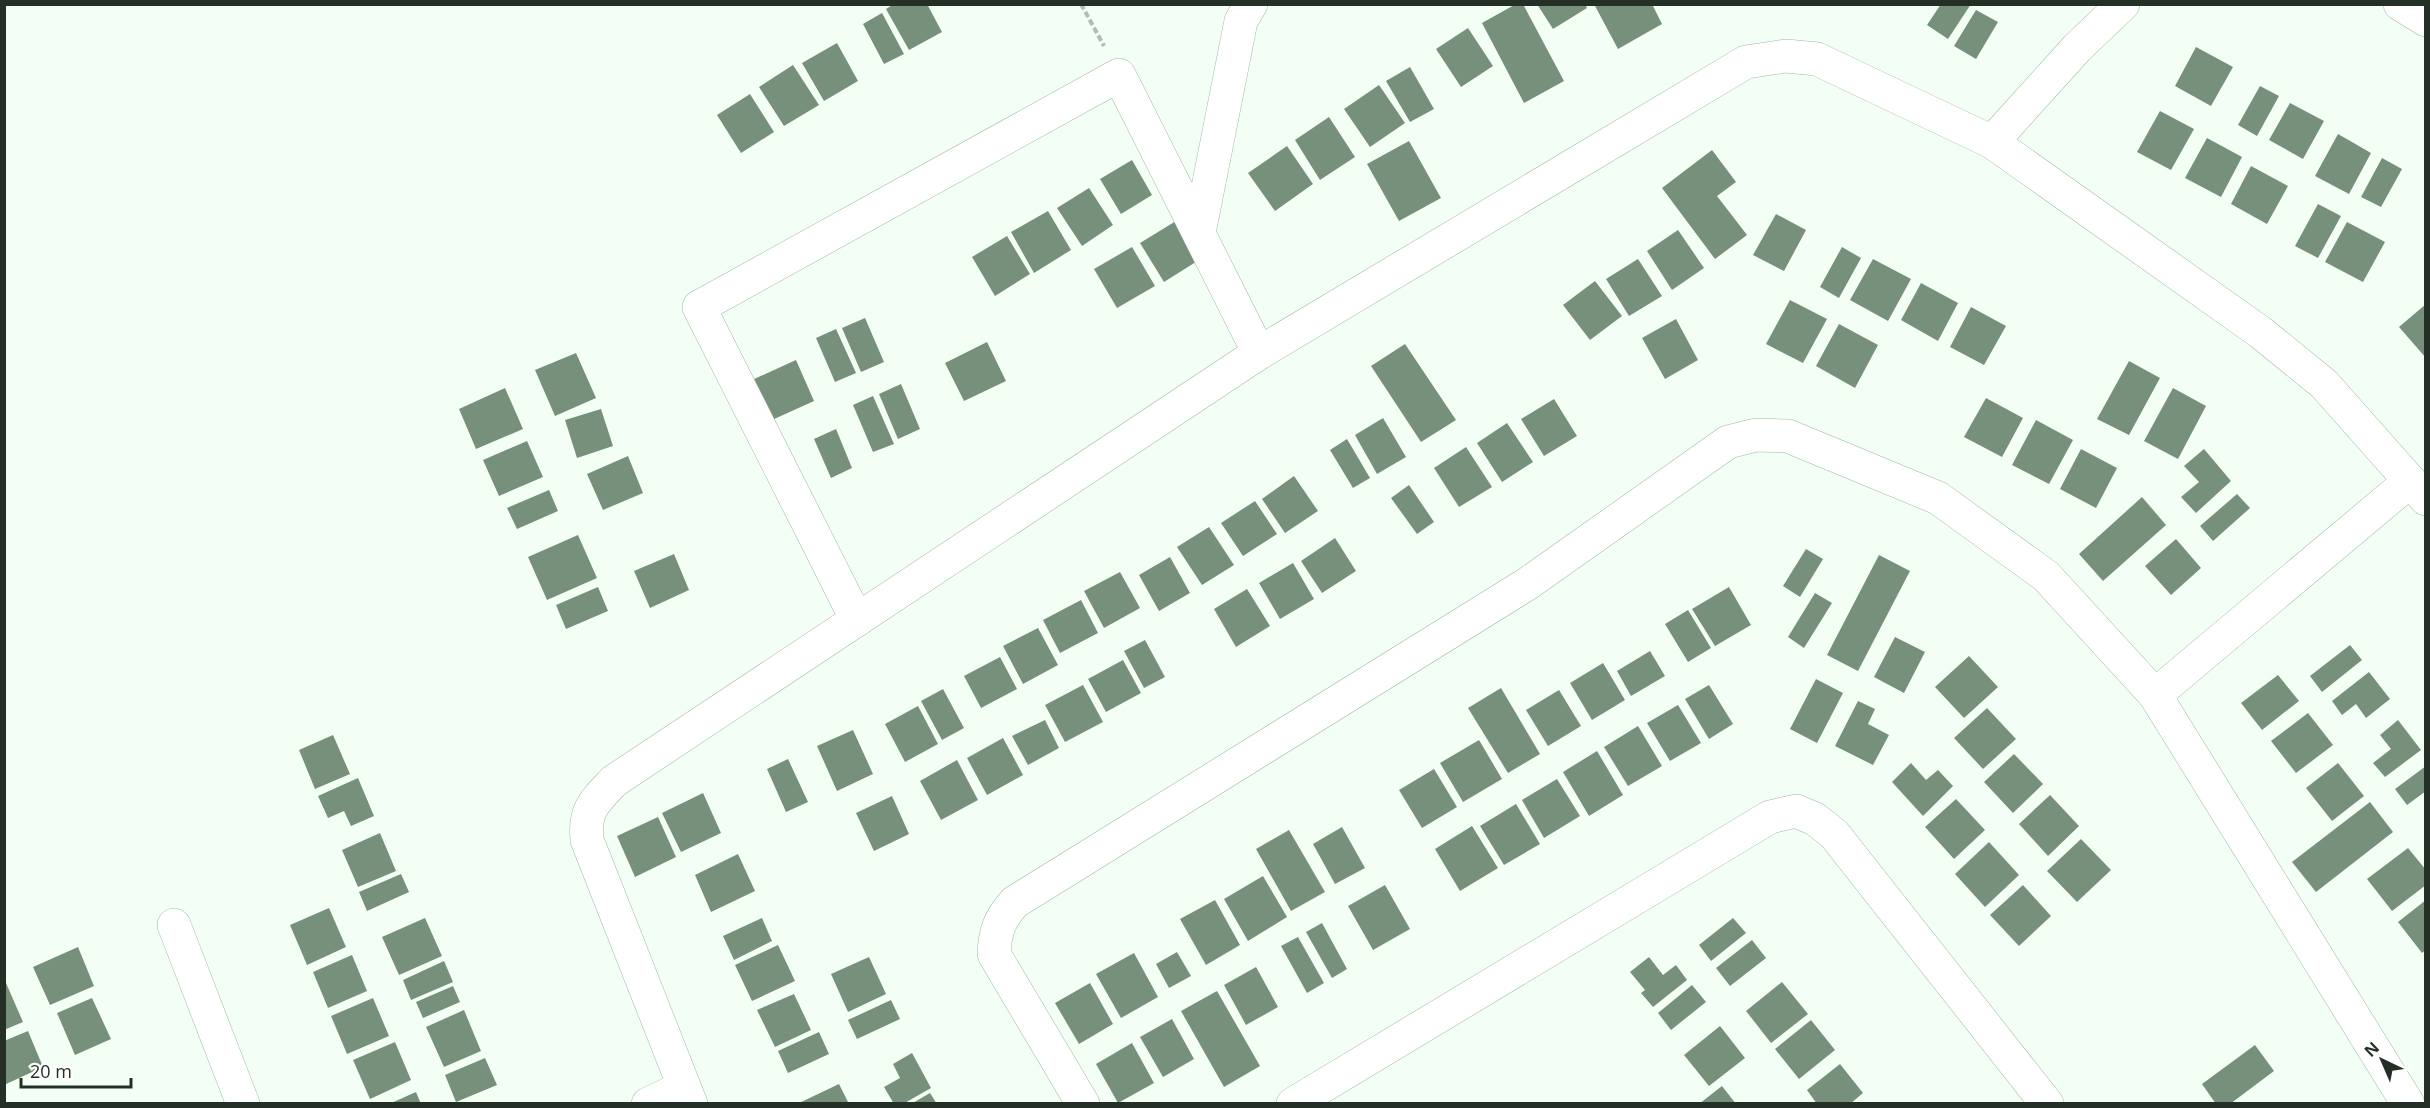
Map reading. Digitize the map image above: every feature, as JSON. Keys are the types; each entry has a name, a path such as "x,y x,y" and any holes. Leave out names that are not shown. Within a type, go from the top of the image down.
{"street":[{"path":"1199,233 1241,21 1251,4"},
{"path":"1992,142 2077,48 2123,4"},
{"path":"2400,4 2426,20"},
{"path":"648,1104 687,1095 587,840 585,822 593,802 614,782 1259,353 1746,62 1786,56 1817,59 1992,142 2259,332 2324,384 2418,490 2155,695"},
{"path":"858,620 699,307 1119,75 1259,353"},
{"path":"1083,1104 994,954 995,935 1002,916 1015,902 1527,584 1728,442 1756,435 1788,436 1938,498 2046,576 2155,695 2408,1104"},
{"path":"1293,1104 1770,817 1796,811 1815,819 1834,834 2047,1104"},
{"path":"174,925 243,1104"}],"path":[{"path":"1081,4 1119,75"}],"building":[{"path":"894,4 927,4 942,32 909,50 886,9"},
{"path":"1516,4 1523,4 1564,81 1524,103 1482,23"},
{"path":"1537,4 1585,4 1587,8 1553,29"},
{"path":"1594,4 1652,4 1662,24 1618,49"},
{"path":"1941,4 1971,4 1948,39 1927,25"},
{"path":"1976,10 1998,22 1976,59 1954,46"},
{"path":"882,13 904,54 884,64 863,24"},
{"path":"1468,28 1493,66 1461,87 1436,49"},
{"path":"837,43 858,81 824,101 802,63"},
{"path":"2196,47 2233,67 2211,106 2175,86"},
{"path":"793,65 819,105 784,126 759,87"},
{"path":"1410,67 1434,109 1410,122 1386,81"},
{"path":"1379,85 1405,123 1370,147 1344,109"},
{"path":"2260,86 2279,96 2257,136 2238,125"},
{"path":"750,94 774,132 741,153 717,115"},
{"path":"2290,103 2324,121 2303,159 2269,140"},
{"path":"2160,111 2194,129 2171,170 2137,152"},
{"path":"1329,117 1355,157 1320,180 1295,140"},
{"path":"2338,134 2371,153 2349,194 2315,176"},
{"path":"2207,138 2242,157 2221,197 2185,178"},
{"path":"1409,141 1441,198 1399,221 1367,164"},
{"path":"1287,146 1313,184 1275,211 1248,173"},
{"path":"1712,150 1736,182 1717,196 1747,235 1715,259 1662,188"},
{"path":"2382,158 2402,169 2381,207 2361,197"},
{"path":"1132,160 1152,195 1121,214 1100,179"},
{"path":"2251,166 2288,186 2267,224 2231,204"},
{"path":"1089,188 1113,225 1082,246 1057,208"},
{"path":"2318,204 2341,216 2318,258 2295,246"},
{"path":"1048,211 1071,250 1034,273 1011,232"},
{"path":"1776,214 1806,230 1784,271 1753,255"},
{"path":"1176,221 1199,260 1164,282 1140,243"},
{"path":"2347,222 2385,242 2363,282 2325,262"},
{"path":"1678,230 1704,268 1672,290 1647,251"},
{"path":"1007,236 1030,274 995,296 972,257"},
{"path":"1132,247 1155,286 1117,308 1094,269"},
{"path":"1842,247 1861,258 1839,298 1820,287"},
{"path":"1638,259 1662,296 1629,316 1606,279"},
{"path":"1873,259 1911,279 1888,321 1850,300"},
{"path":"1595,281 1622,316 1590,340 1563,305"},
{"path":"1921,283 1958,303 1938,341 1901,320"},
{"path":"1790,300 1827,319 1803,363 1766,344"},
{"path":"2426,304 2426,358 2399,327"},
{"path":"1971,307 2006,326 1984,365 1950,347"},
{"path":"865,318 884,362 861,372 842,328"},
{"path":"1676,319 1698,360 1665,379 1642,338"},
{"path":"1839,324 1878,345 1855,388 1816,366"},
{"path":"836,329 856,373 835,382 816,338"},
{"path":"987,342 1006,381 964,401 945,363"},
{"path":"1405,344 1456,420 1421,442 1371,366"},
{"path":"576,353 596,398 555,416 535,370"},
{"path":"796,360 814,401 772,420 754,379"},
{"path":"2129,361 2160,378 2129,435 2097,419"},
{"path":"901,384 920,429 898,439 879,394"},
{"path":"505,388 523,429 476,449 459,409"},
{"path":"2173,388 2206,406 2178,459 2144,441"},
{"path":"873,396 894,444 873,452 853,405"},
{"path":"1986,398 2023,418 2002,457 1964,437"},
{"path":"1554,399 1577,436 1544,456 1521,419"},
{"path":"601,409 613,446 577,458 565,420"},
{"path":"1383,418 1406,457 1377,474 1355,435"},
{"path":"2036,420 2073,440 2049,484 2012,465"},
{"path":"1507,423 1533,462 1502,482 1477,443"},
{"path":"836,429 852,468 831,478 814,439"},
{"path":"1347,439 1370,478 1353,488 1330,450"},
{"path":"527,441 543,477 499,496 483,460"},
{"path":"1466,447 1492,487 1459,507 1434,468"},
{"path":"2081,449 2117,468 2096,508 2060,489"},
{"path":"2204,449 2231,481 2196,513 2181,497 2199,482 2184,466"},
{"path":"628,456 643,493 603,510 587,474"},
{"path":"1294,476 1318,511 1285,533 1262,499"},
{"path":"1409,485 1434,522 1417,534 1391,498"},
{"path":"549,490 558,511 517,529 507,508"},
{"path":"2237,494 2250,508 2213,541 2200,526"},
{"path":"2142,497 2166,525 2103,581 2079,554"},
{"path":"1255,501 1277,534 1243,556 1221,523"},
{"path":"1209,527 1234,565 1202,585 1177,547"},
{"path":"578,535 597,578 547,600 528,557"},
{"path":"1335,538 1356,571 1322,593 1301,561"},
{"path":"2176,539 2201,568 2171,595 2145,566"},
{"path":"1806,549 1823,559 1800,597 1783,586"},
{"path":"674,554 689,590 650,608 634,571"},
{"path":"1879,555 1910,571 1858,671 1827,655"},
{"path":"1170,557 1190,593 1159,611 1139,575"},
{"path":"1293,563 1314,599 1280,619 1259,583"},
{"path":"1120,572 1140,608 1104,628 1084,591"},
{"path":"598,587 608,611 566,629 556,605"},
{"path":"1729,587 1751,625 1715,646 1692,609"},
{"path":"1247,589 1270,626 1236,647 1214,609"},
{"path":"1815,593 1832,603 1804,648 1788,637"},
{"path":"1081,600 1098,633 1060,653 1043,620"},
{"path":"1688,610 1711,648 1688,662 1665,624"},
{"path":"1038,628 1058,665 1023,684 1003,646"},
{"path":"1895,637 1925,652 1904,693 1874,677"},
{"path":"1145,640 1165,677 1144,688 1124,651"},
{"path":"2350,645 2362,660 2322,692 2310,676"},
{"path":"1650,651 1665,676 1631,696 1617,671"},
{"path":"1969,656 1998,687 1964,718 1935,687"},
{"path":"1000,657 1017,689 981,708 964,676"},
{"path":"1123,660 1141,693 1106,712 1088,679"},
{"path":"1603,663 1625,700 1592,720 1570,683"},
{"path":"2369,672 2390,699 2366,718 2356,704 2342,715 2332,701"},
{"path":"2278,675 2299,701 2262,730 2241,703"},
{"path":"1816,679 1843,693 1817,743 1790,729"},
{"path":"1083,685 1103,722 1065,742 1045,705"},
{"path":"1709,685 1733,724 1709,739 1685,699"},
{"path":"1501,688 1540,754 1508,773 1468,708"},
{"path":"943,689 964,728 942,740 921,701"},
{"path":"1559,690 1581,726 1548,746 1526,710"},
{"path":"1858,701 1875,709 1868,724 1889,735 1873,765 1835,746"},
{"path":"1678,705 1701,743 1670,761 1647,723"},
{"path":"918,706 938,744 905,762 885,724"},
{"path":"1987,708 2016,739 1983,769 1954,738"},
{"path":"2308,713 2333,745 2296,773 2271,741"},
{"path":"1045,720 1059,748 1028,765 1012,736"},
{"path":"2398,720 2421,750 2385,777 2373,763 2391,749 2380,735"},
{"path":"1638,726 1662,766 1628,786 1604,747"},
{"path":"853,730 873,774 837,791 817,746"},
{"path":"333,735 350,774 315,789 299,750"},
{"path":"1003,738 1023,775 987,795 967,758"},
{"path":"1479,740 1502,779 1463,802 1440,763"},
{"path":"1597,751 1623,795 1589,816 1563,772"},
{"path":"2014,754 2043,784 2013,813 1984,782"},
{"path":"788,759 808,802 786,812 767,769"},
{"path":"957,760 978,800 941,820 920,781"},
{"path":"1911,763 1926,780 1938,770 1953,786 1923,816 1892,782"},
{"path":"2338,763 2364,796 2332,821 2306,788"},
{"path":"2426,766 2426,791 2407,805 2395,789"},
{"path":"1434,769 1457,807 1422,828 1399,790"},
{"path":"358,778 374,816 351,826 344,811 328,818 318,796"},
{"path":"1557,779 1580,816 1544,838 1522,800"},
{"path":"703,793 721,833 681,852 662,813"},
{"path":"2050,795 2079,826 2048,856 2019,824"},
{"path":"892,796 909,834 874,851 856,813"},
{"path":"1956,799 1985,830 1954,859 1925,827"},
{"path":"2370,802 2393,832 2316,892 2292,862"},
{"path":"1516,804 1540,844 1504,865 1480,826"},
{"path":"658,817 676,857 635,877 617,836"},
{"path":"1472,826 1498,868 1460,891 1435,849"},
{"path":"1342,827 1365,868 1335,884 1313,844"},
{"path":"1289,830 1325,892 1291,911 1256,849"},
{"path":"380,833 396,871 358,887 342,850"},
{"path":"2081,839 2111,870 2077,902 2047,871"},
{"path":"1989,842 2019,875 1985,907 1955,874"},
{"path":"2408,848 2426,870 2426,885 2392,911 2367,879"},
{"path":"738,854 755,891 711,912 695,875"},
{"path":"401,874 409,892 367,911 359,892"},
{"path":"1263,876 1287,917 1248,941 1224,899"},
{"path":"1385,885 1410,929 1373,950 1348,906"},
{"path":"2023,885 2051,916 2019,946 1990,915"},
{"path":"1215,900 1240,945 1206,965 1180,919"},
{"path":"2426,900 2426,950 2422,953 2398,922"},
{"path":"329,908 346,947 307,965 290,925"},
{"path":"425,918 442,956 399,975 382,937"},
{"path":"762,918 772,941 734,960 723,936"},
{"path":"1733,918 1746,933 1711,961 1699,945"},
{"path":"1322,923 1347,969 1332,978 1306,932"},
{"path":"1298,937 1324,983 1307,993 1281,946"},
{"path":"1752,940 1766,958 1730,986 1716,968"},
{"path":"778,945 795,981 752,1001 735,965"},
{"path":"78,947 94,986 50,1005 33,967"},
{"path":"1177,952 1191,976 1169,988 1156,964"},
{"path":"1134,953 1158,997 1121,1018 1096,974"},
{"path":"352,955 367,991 328,1008 313,972"},
{"path":"869,957 886,994 848,1012 831,974"},
{"path":"1649,957 1663,975 1676,965 1687,980 1653,1007 1641,993 1645,990 1630,972"},
{"path":"444,961 453,982 411,1000 403,980"},
{"path":"1256,967 1278,1007 1246,1025 1224,985"},
{"path":"1782,982 1808,1014 1771,1043 1746,1011"},
{"path":"6,983 23,1022 4,1030 4,984"},
{"path":"1090,983 1113,1024 1079,1044 1055,1003"},
{"path":"1692,985 1706,1002 1671,1030 1658,1013"},
{"path":"453,986 460,1002 423,1018 416,1002"},
{"path":"1217,991 1260,1066 1224,1087 1181,1011"},
{"path":"794,994 811,1030 775,1047 757,1010"},
{"path":"92,998 111,1039 75,1055 57,1013"},
{"path":"373,998 389,1036 347,1054 331,1016"},
{"path":"891,1000 900,1019 857,1039 848,1020"},
{"path":"464,1010 481,1051 444,1067 426,1027"},
{"path":"1172,1019 1194,1059 1163,1077 1140,1037"},
{"path":"1811,1020 1835,1050 1799,1079 1775,1049"},
{"path":"1720,1026 1745,1058 1709,1086 1684,1055"},
{"path":"28,1031 43,1067 4,1085 4,1041"},
{"path":"819,1032 829,1054 788,1073 778,1051"},
{"path":"395,1042 411,1080 370,1099 353,1060"},
{"path":"1132,1043 1154,1083 1118,1103 1096,1064"},
{"path":"2255,1045 2274,1071 2230,1104 2216,1104 2202,1084"},
{"path":"912,1053 931,1088 903,1104 894,1104 884,1087 900,1078 893,1064"},
{"path":"485,1058 497,1085 456,1102 445,1075"},
{"path":"1840,1064 1863,1093 1850,1104 1817,1104 1807,1090"},
{"path":"839,1084 849,1104 797,1104"},
{"path":"1722,1086 1736,1104 1699,1104"},
{"path":"416,1092 421,1104 389,1104"},
{"path":"930,1093 937,1104 911,1104"}]}
